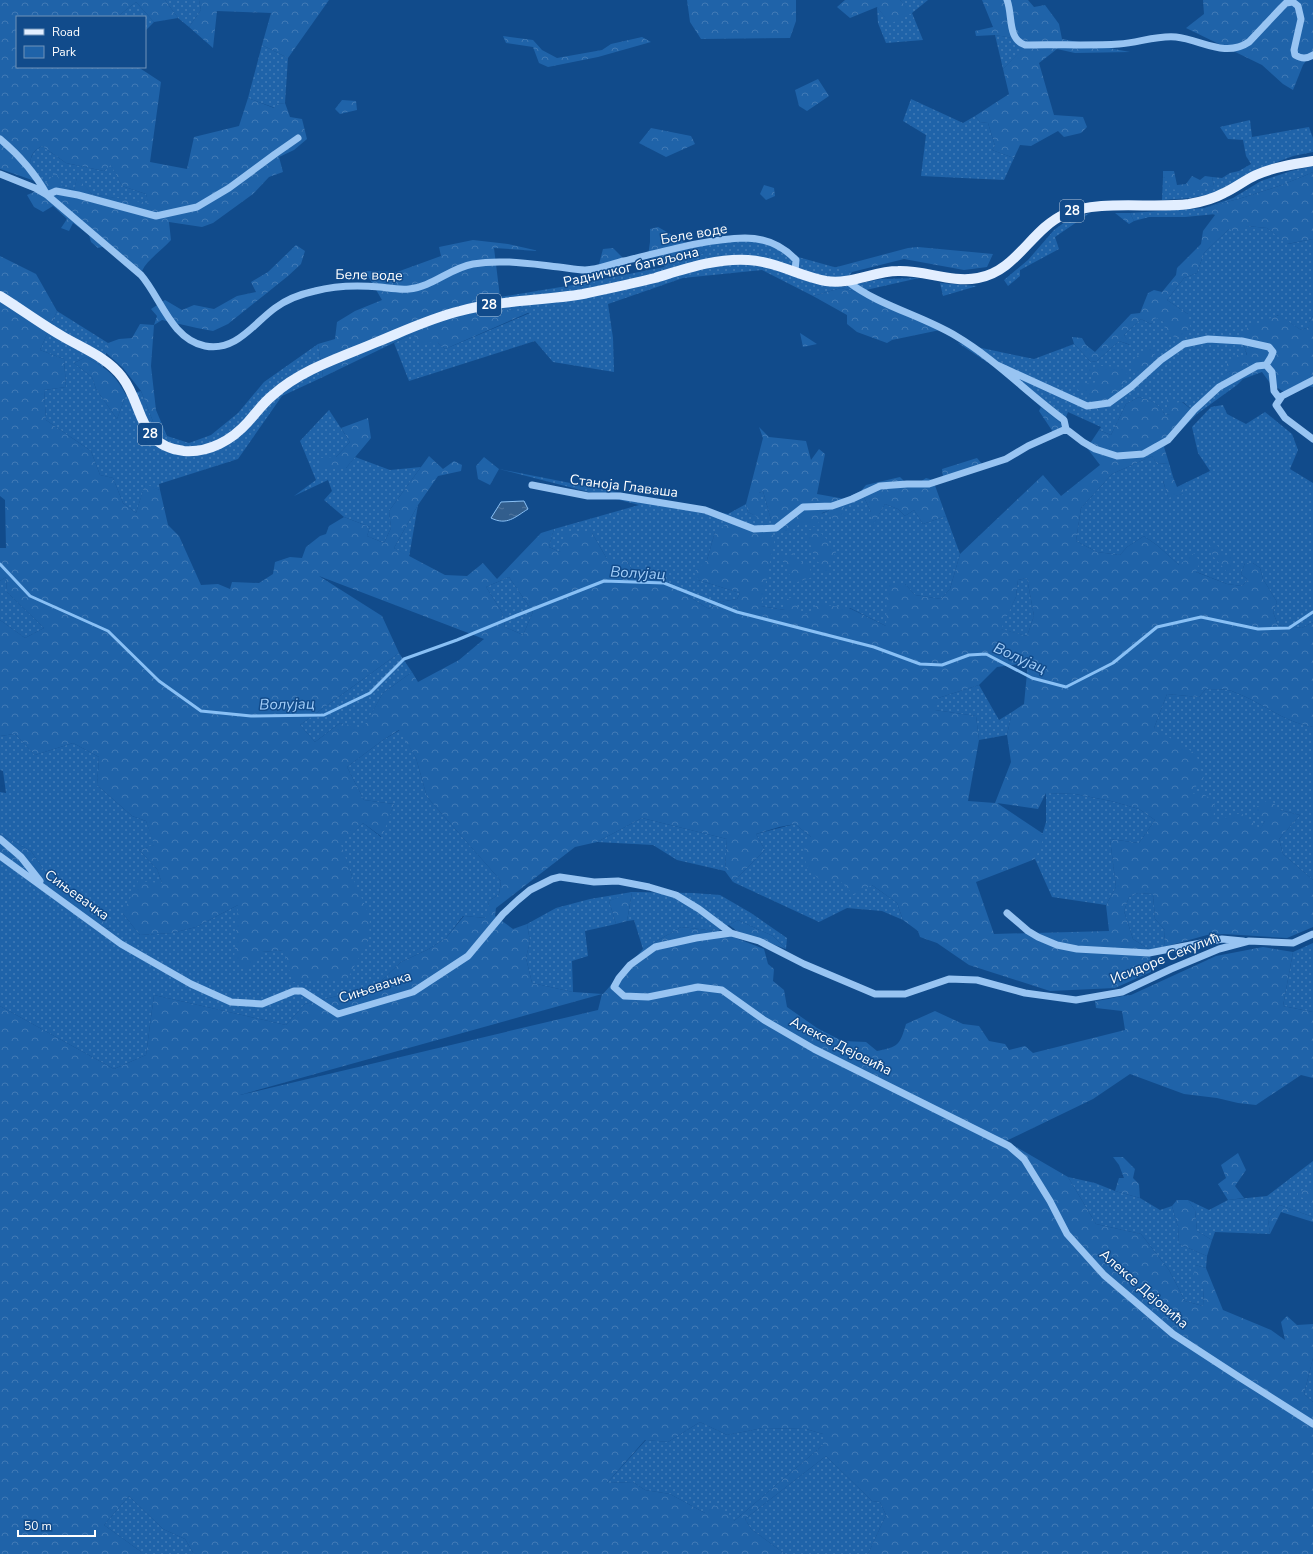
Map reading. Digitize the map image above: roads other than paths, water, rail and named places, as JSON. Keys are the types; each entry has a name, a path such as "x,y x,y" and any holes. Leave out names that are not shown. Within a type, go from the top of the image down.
{"main road":[{"name":"Радничког батаљона","path":"0,296 53,331 112,366 128,384 142,420 151,435 162,444 170,448 189,451 210,448 227,441 250,420 271,396 306,373 451,313 500,303 552,299 621,286 717,262 747,260 769,263 822,280 847,281 880,273 901,270 956,279 978,279 990,275 1006,266 1052,222 1066,213 1089,208 1121,205 1181,205 1200,202 1222,194 1259,174 1283,166 1313,161"}],"street":[{"path":"1008,0 1013,33 1016,40 1025,45 1120,44 1165,36 1183,38 1223,49 1243,46 1249,42 1286,3 1293,2 1298,6 1301,19 1294,50 1296,55 1301,58 1306,58 1313,55"},
{"path":"0,140 13,150 26,165 40,182 47,195 56,191 78,195 156,216 197,207 229,188 298,138"},
{"name":"Беле воде","path":"0,174 35,188 47,195 141,275 152,288 167,316 180,331 192,341 204,346 218,347 231,344 247,333 274,308 300,295 334,286 352,285 408,289 425,286 471,264 502,262 586,270 710,242 745,238 769,242 784,248 796,260 795,271"},
{"path":"847,281 858,289 935,324 951,333 997,365 1043,405 1064,420 1066,429 1083,442 1095,449 1117,456 1143,454 1168,440 1194,410 1219,387 1257,366 1266,365"},
{"path":"997,365 1087,406 1109,403 1131,387 1161,360 1184,344 1208,339 1242,341 1258,344 1269,347 1273,352 1266,365"},
{"path":"1266,365 1272,372 1274,391 1280,399"},
{"path":"1313,380 1282,396 1276,405 1285,418 1313,439"},
{"name":"Станоја Главаша","path":"532,485 588,496 620,496 706,510 754,529 776,528 803,507 832,506 852,499 880,486 929,484 1006,459 1028,446 1066,429"},
{"path":"0,839 21,857 45,887"},
{"name":"Сињевачка","path":"0,856 45,887 121,944 191,984 232,1002 262,1004 294,991 302,992 338,1014 413,992 468,956 503,914 518,900 530,890 552,879 560,878 594,882 618,881 649,887 676,895 699,909 731,932"},
{"name":"Исидоре Секулић","path":"1007,913 1028,931 1038,937 1056,945 1077,949 1149,953 1222,939 1293,943 1313,934"},
{"name":"Алексе Дејовића","path":"949,979 905,994 875,994 804,964 759,941 731,932 655,947 630,965 619,978 614,987 624,996 648,997 698,987 722,990 764,1020 814,1049 1009,1146 1024,1159 1050,1201 1067,1234 1104,1275 1173,1334 1313,1424"},
{"name":"Исидоре Секулић","path":"949,979 976,980 1025,993 1076,1000 1122,992 1219,949 1249,941"}],"water":[{"path":"524,501 528,509 511,520 502,521 491,518 501,502"}],"waterway":[{"name":"Волујац","path":"0,564 30,596 108,631 159,681 201,711 251,716 324,715 370,693 404,659 457,640 604,581 664,583 737,612 874,647 920,664 942,665 969,655 986,654 1032,678 1066,687 1113,663 1157,627 1201,617 1258,629 1289,628 1313,612"}]}
